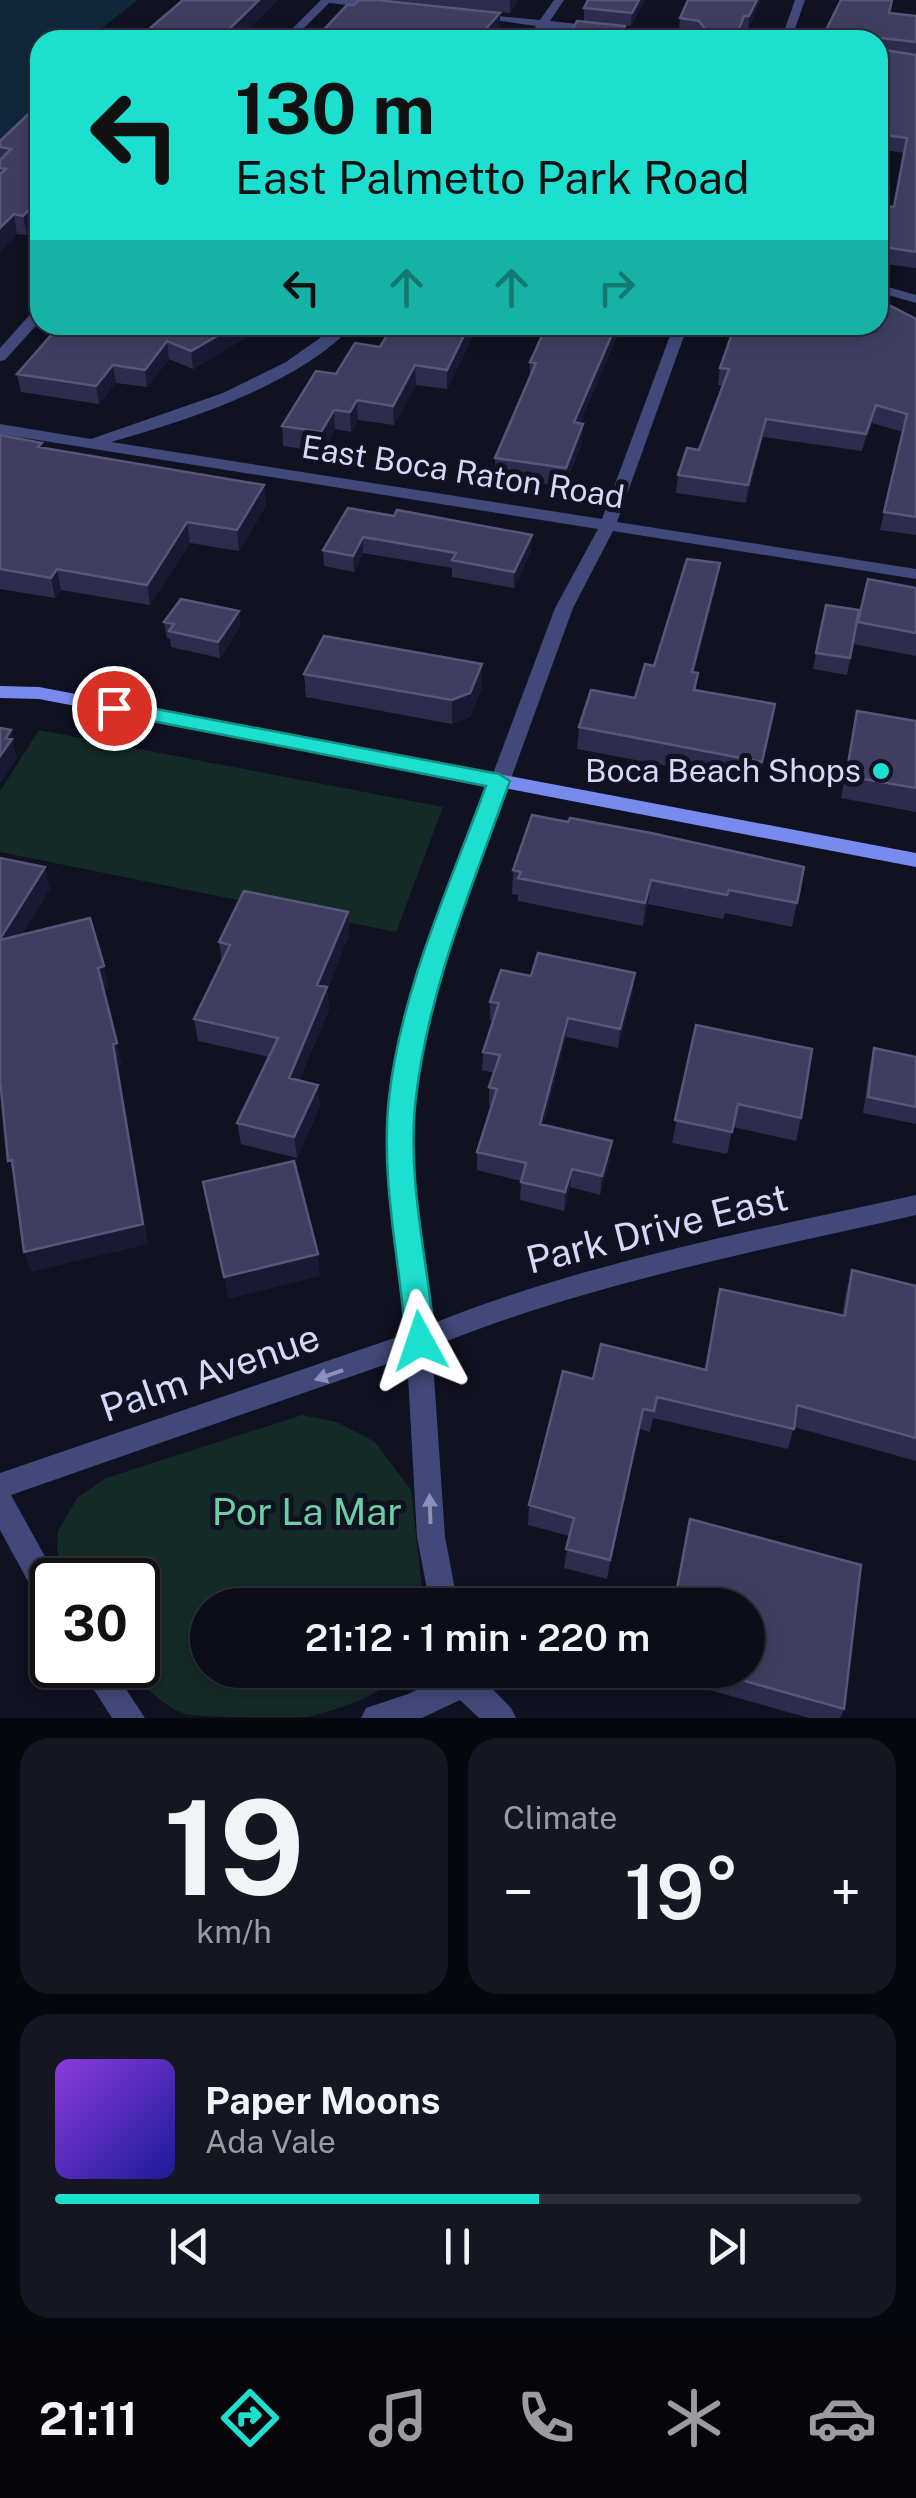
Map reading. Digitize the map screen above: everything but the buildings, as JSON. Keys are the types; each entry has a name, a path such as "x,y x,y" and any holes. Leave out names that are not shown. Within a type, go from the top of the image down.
{"main road":[{"path":"0,679 39,694"},
{"path":"0,692 39,694 916,860"}],"street":[{"path":"296,30 327,0 406,9"},
{"path":"539,30 559,0"},
{"path":"790,30 800,0"},
{"path":"464,15 600,30"},
{"path":"888,291 916,299"},
{"path":"0,357 30,323"},
{"path":"90,443 231,394 316,349 334,335"},
{"path":"441,1588 431,1537 415,1270 402,1197 402,1099 426,982 564,608 608,525 677,335"},
{"name":"East Boca Raton Road","path":"0,429 916,574"},
{"name":"Park Drive East","path":"420,1341 496,1310 696,1254 916,1204"},
{"name":"Palm Avenue","path":"0,1486 420,1341"},
{"path":"0,1502 31,1558"},
{"path":"108,1688 130,1718"},
{"path":"376,1718 411,1708 443,1688"},
{"path":"473,1688 501,1718"}],"green space":[{"path":"39,730 443,807 396,932 0,852 0,791"},
{"name":"Por La Mar","path":"302,1415 337,1422 375,1442 411,1490 422,1588 190,1588 190,1688 383,1688 308,1717 185,1714 160,1700 147,1688 160,1688 160,1558 59,1558 57,1551 58,1531 77,1498 106,1478"}],"water":[{"path":"0,0 138,0 99,30 30,30 30,120 0,145"}],"place":[{"name":"Boca Beach Shops","path":"881,771"}],"route":[{"path":"114,708 499,781 426,982 402,1099 402,1197 415,1270 420,1341"}]}
